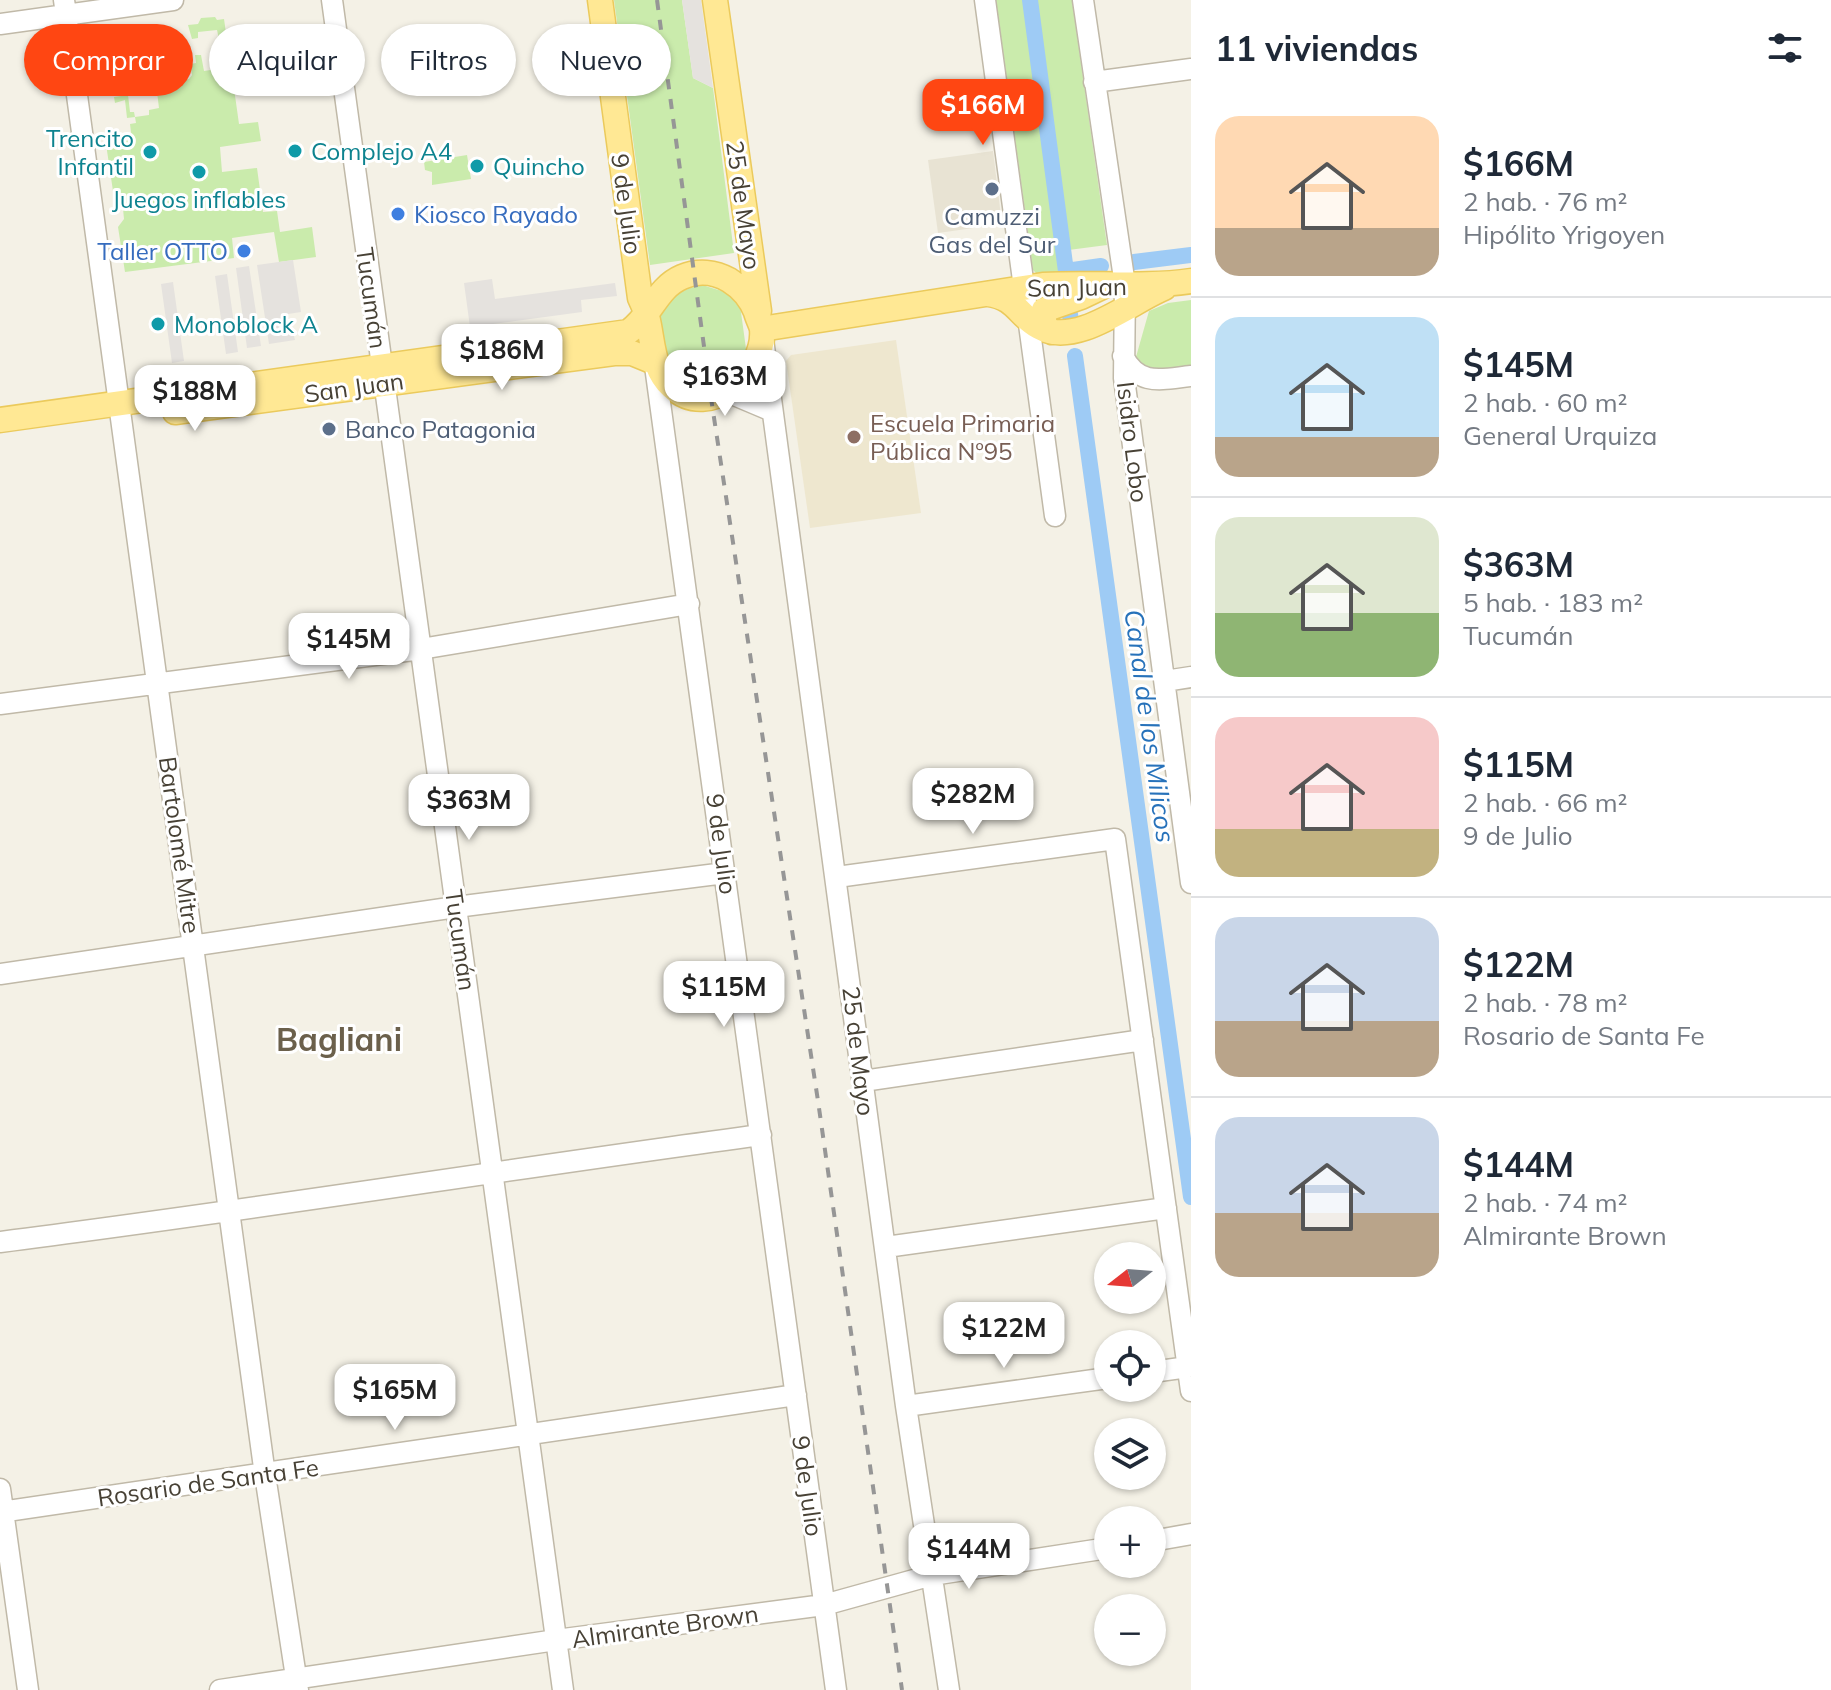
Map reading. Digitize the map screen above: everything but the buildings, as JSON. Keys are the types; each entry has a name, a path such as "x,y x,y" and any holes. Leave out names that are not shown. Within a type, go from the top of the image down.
{"main road":[{"name":"9 de Julio","path":"600,0 640,298 647,311 654,362"},
{"name":"25 de Mayo","path":"715,0 762,329"},
{"name":"San Juan","path":"0,436 119,412 382,374 628,332 639,325 664,288 694,272 710,273 729,280 744,292 753,304 762,329 1025,287 1072,283 1120,292"},
{"name":"San Juan","path":"980,293 1001,296 1013,303 1029,321 1052,332 1044,325 1044,310 1081,297 1182,282"},
{"path":"654,362 673,388 687,396 711,398 727,392 753,367 759,353 762,329"},
{"name":"San Juan","path":"382,374 614,353 632,353 654,362"},
{"name":"San Juan","path":"0,420 119,412"}],"street":[{"path":"0,24 65,7 173,0"},
{"name":"Tucumán","path":"332,0 563,1690"},
{"path":"985,0 1055,516"},
{"name":"Isidro Lobo","path":"1083,0 1120,292 1123,356 1191,883"},
{"name":"Bartolomé Mitre","path":"65,7 265,1475 297,1685"},
{"path":"1094,82 1191,69"},
{"name":"25 de Mayo","path":"762,329 906,1406 949,1690"},
{"path":"1123,356 1131,370 1148,379 1191,376"},
{"name":"9 de Julio","path":"654,362 836,1690"},
{"path":"727,392 772,411"},
{"path":"0,704 421,649 689,604"},
{"path":"1165,681 1191,677"},
{"path":"837,877 1115,839 1191,1391"},
{"path":"0,974 456,907 725,873"},
{"path":"863,1081 1143,1040"},
{"path":"0,1242 231,1213 492,1171 761,1135"},
{"path":"886,1247 1166,1208"},
{"path":"1166,1370 1188,1367"},
{"path":"906,1406 1094,1380"},
{"name":"Rosario de Santa Fe","path":"2,1511 796,1395"},
{"path":"0,1489 28,1690"},
{"path":"1166,1538 1191,1534"},
{"name":"Almirante Brown","path":"220,1690 297,1685 556,1640 824,1605 932,1575 1094,1550"}],"shaded area":[{"path":"682,0 701,0 713,88 693,78"},
{"path":"993,151 1002,224 938,233 928,160"},
{"path":"293,260 301,312 288,314 295,340 269,344 257,265"},
{"path":"249,266 261,346 247,348 236,268"},
{"path":"227,274 238,352 226,354 215,276"},
{"path":"492,279 495,299 615,283 617,296 581,300 582,312 470,327 464,283"},
{"path":"173,282 184,361 172,363 161,284"},
{"name":"Escuela Primaria Pública Nº95","path":"896,340 921,513 810,528 786,361 791,355"}],"green space":[{"path":"614,0 682,0 693,78 713,88 734,253 650,265 627,96 671,96 671,24 617,24"},
{"path":"996,0 1072,0 1107,245 1061,251 1063,273 1040,277 1033,270"},
{"path":"201,18 224,19 225,24 209,24 209,31 198,32 198,38 193,39 193,24 198,24"},
{"path":"195,55 201,55 204,71 209,70 209,96 235,96 239,124 258,122 261,141 220,147 222,172 257,168 263,212 277,211 280,232 312,227 316,257 279,262 274,232 232,238 234,258 125,272 118,227 124,219 122,198 117,191 113,191 106,144 132,140 130,124 136,123 135,117 149,115 149,110 159,108 158,96 193,96 193,64 196,63"},
{"path":"128,96 130,112 134,112 135,117 127,118 125,100 115,103 114,97"},
{"path":"467,155 471,179 432,185 432,172 425,170 424,162"},
{"path":"702,285 725,292 740,305 747,356 723,385 705,386 680,378 673,370 664,347 660,316 664,309 677,295"},
{"path":"1191,300 1191,369 1145,375 1134,364 1149,311 1168,303"}],"waterway":[{"name":"Canal de los Milicos","path":"1030,0 1067,279"},
{"path":"1134,262 1191,255"},
{"path":"1066,271 1101,266"},
{"name":"Canal de los Milicos","path":"1070,314 1071,323"},
{"name":"Canal de los Milicos","path":"1075,356 1191,1197"}],"railway":[{"path":"657,0 711,398 818,1101 902,1690"}],"place":[{"name":"Complejo A4","path":"295,151"},
{"name":"Trencito Infantil","path":"150,152"},
{"name":"Quincho","path":"477,166"},
{"name":"Juegos inflables","path":"199,172"},
{"name":"Camuzzi Gas del Sur","path":"992,189"},
{"name":"Kiosco Rayado","path":"398,214"},
{"name":"Taller OTTO","path":"244,251"},
{"name":"Monoblock A","path":"158,324"},
{"name":"Banco Patagonia","path":"329,429"},
{"name":"Escuela Primaria Pública Nº95","path":"854,437"}],"district":[{"name":"Bagliani","path":"339,1039"}]}
